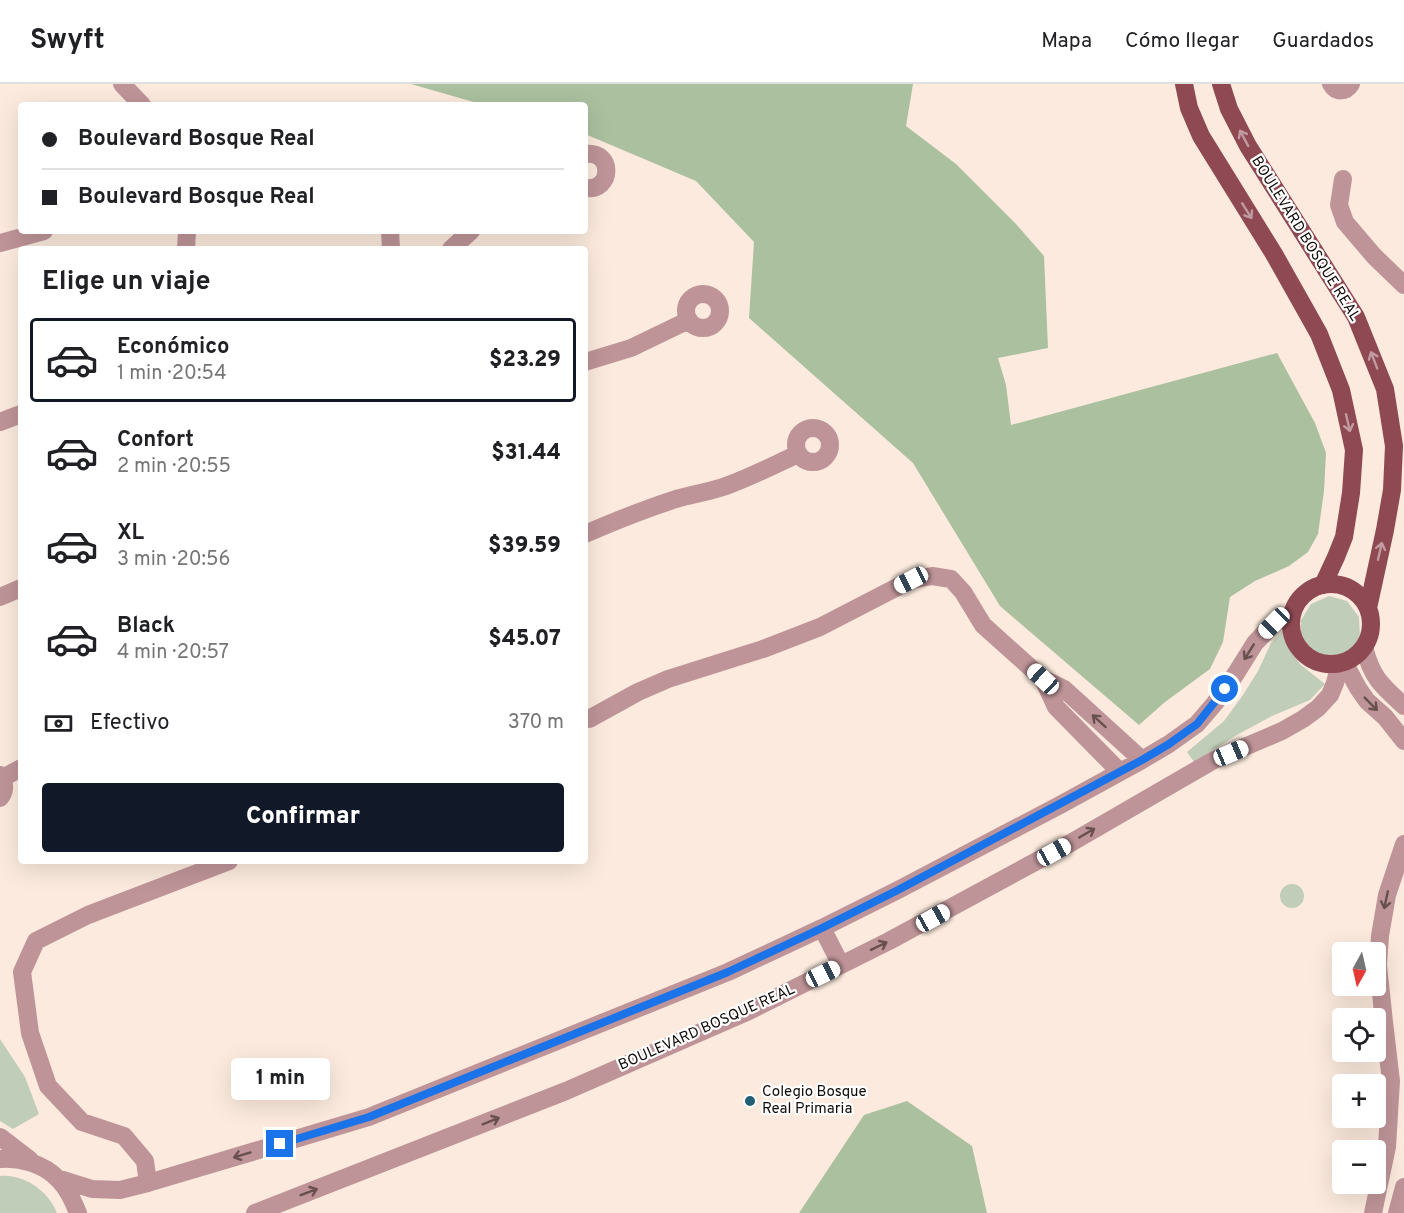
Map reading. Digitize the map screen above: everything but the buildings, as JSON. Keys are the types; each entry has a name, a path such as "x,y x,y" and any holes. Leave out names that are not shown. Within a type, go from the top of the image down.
{"main road":[{"path":"1184,84 1189,108 1201,136 1274,254 1319,334 1341,390 1354,450 1351,493 1344,537 1323,585"},
{"name":"BOULEVARD BOSQUE REAL","path":"1221,84 1229,109 1248,146 1356,317 1385,389 1395,446 1392,490 1368,608"},
{"path":"1334,584 1344,586 1362,598 1368,608 1371,618 1369,638 1355,656 1342,663 1316,662 1306,656 1293,637 1290,626 1292,614 1296,604 1312,588 1334,584"}],"street":[{"path":"122,84 139,102"},
{"path":"1331,84 1335,89 1342,91 1351,84"},
{"path":"588,154 600,156 607,171 600,186 588,188"},
{"path":"1343,179 1339,206 1345,222 1374,256 1404,285"},
{"path":"0,243 33,234"},
{"path":"454,246 468,234"},
{"path":"588,361 631,348 689,320"},
{"path":"0,422 18,415"},
{"path":"588,533 627,516 751,477 798,454"},
{"path":"588,719 668,679 763,649 820,627 911,580 932,576 951,579 963,592 983,624 1043,679 1064,689 1142,760"},
{"path":"0,597 18,589"},
{"path":"0,1137 57,1178 92,1189 120,1190 369,1117 728,972 909,885 1169,744 1197,724 1215,703 1255,643 1274,623 1292,614"},
{"path":"1364,647 1372,673 1382,686 1404,706"},
{"path":"1342,663 1367,701 1385,717 1404,741"},
{"name":"BOULEVARD BOSQUE REAL","path":"255,1213 566,1091 749,1011 913,929 1214,760 1282,731 1303,719 1330,695 1342,663"},
{"path":"1043,679 1056,707 1120,772"},
{"path":"0,798 4,787 1,777 18,769"},
{"path":"1372,1213 1388,1147 1391,1081 1378,965 1380,936 1387,894 1404,844"},
{"path":"148,1183 146,1161 124,1136 82,1122 48,1086 30,1033 22,972 36,941 88,915 221,864"},
{"path":"822,928 841,965"},
{"path":"0,1159 12,1158 36,1165"},
{"path":"57,1178 69,1193 78,1213"},
{"path":"1397,1213 1404,1187"}],"green space":[{"path":"411,84 913,84 906,126 956,164 1016,224 1044,256 1048,348 998,358 1006,385 1011,425 1277,353 1315,423 1326,453 1318,534 1308,552 1289,566 1255,581 1230,597 1223,642 1210,669 1165,702 1139,725 1000,606 913,463 749,318 754,242 696,181 588,135 588,102 474,102"},
{"path":"1329,596 1347,601 1359,617 1360,637 1349,653 1332,661 1313,656 1301,640 1301,620 1311,604"},
{"path":"1285,629 1290,651 1301,665 1325,684 1310,700 1272,716 1194,762 1187,752 1224,721 1258,671 1271,643"},
{"path":"1292,884 1301,887 1304,896 1301,905 1292,908 1283,905 1280,896 1283,887"},
{"path":"0,1039 25,1077 39,1114 13,1129 0,1121"},
{"path":"907,1101 972,1146 987,1213 799,1213 864,1115"},
{"path":"0,1176 27,1181 42,1191 57,1213 0,1213"}],"place":[{"name":"Colegio Bosque Real Primaria","path":"750,1101"}],"route":[{"path":"280,1144 369,1117 728,972 822,928 1060,805 1169,744 1197,724 1225,689"}]}
